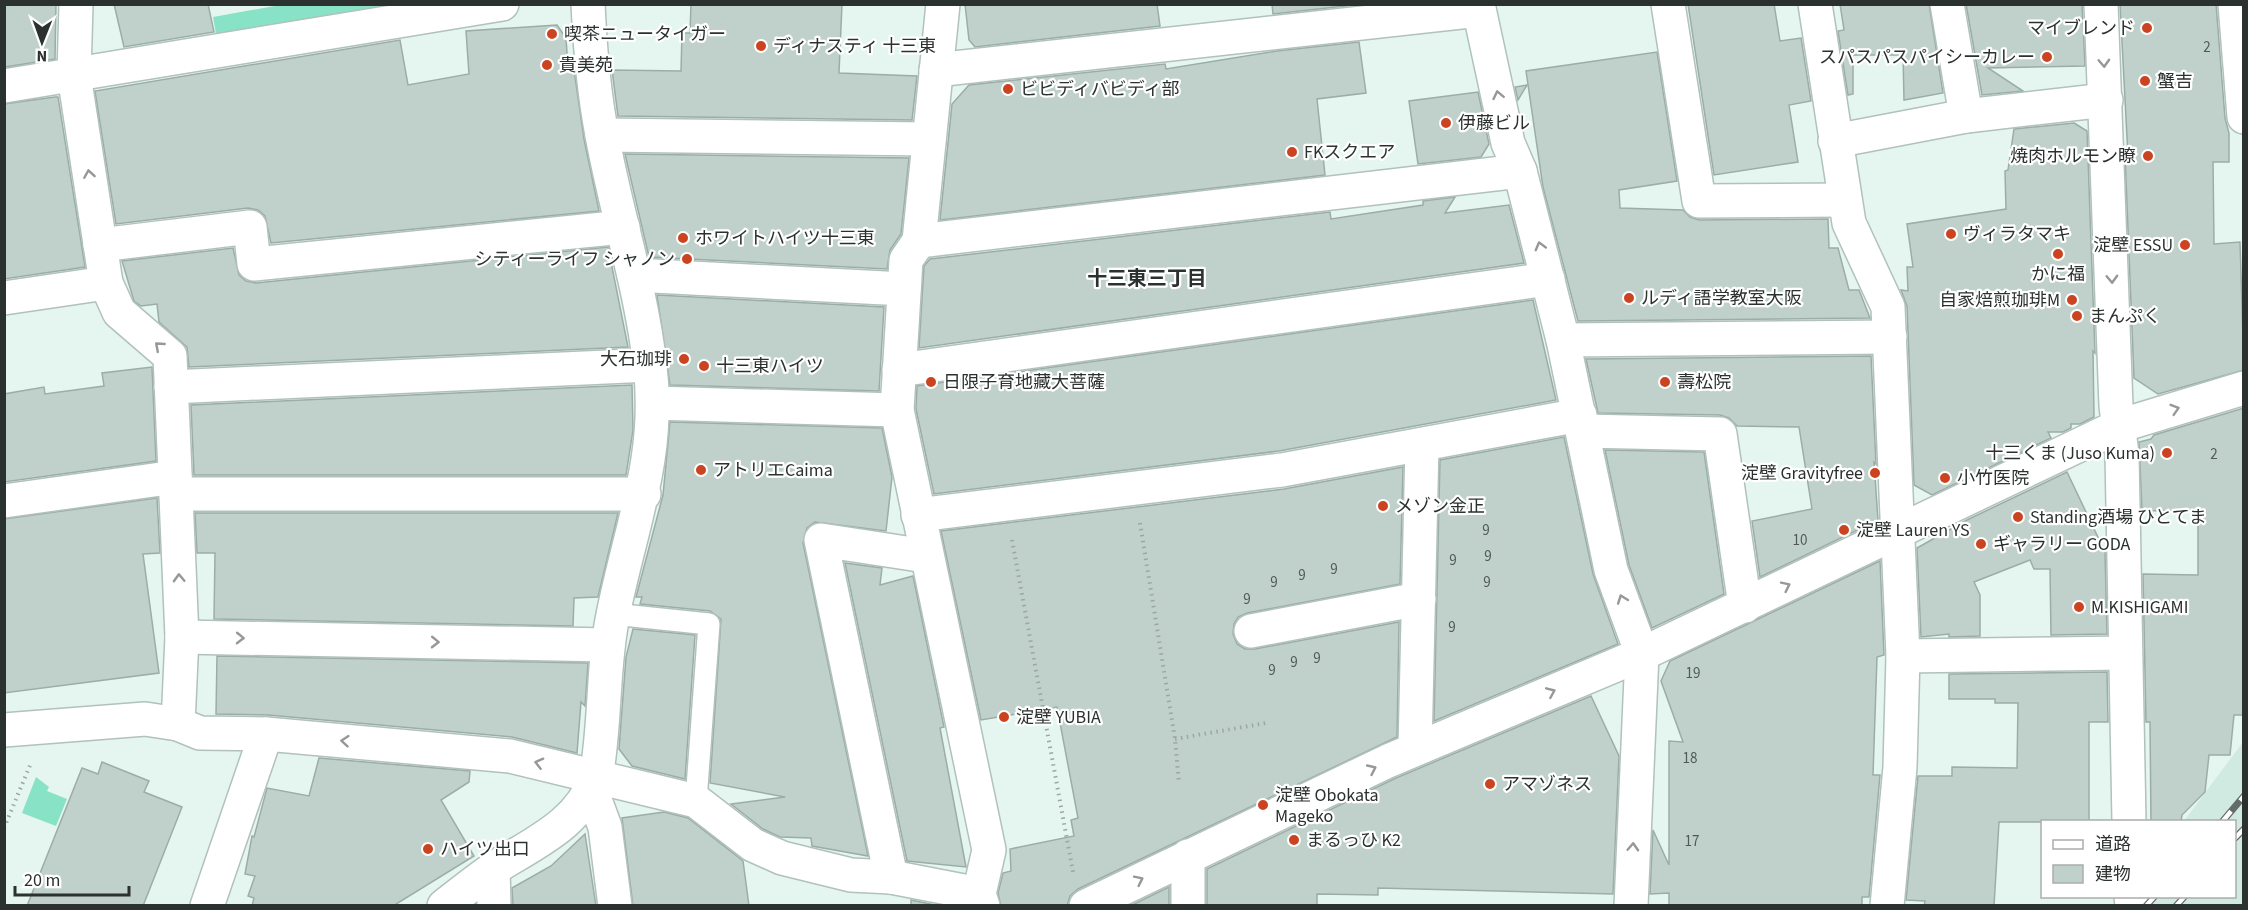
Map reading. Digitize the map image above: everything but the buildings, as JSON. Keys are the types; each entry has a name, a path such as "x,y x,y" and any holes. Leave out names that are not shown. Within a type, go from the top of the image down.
{"street":[{"path":"76,4 74,75 106,283 120,312 170,356 182,637 178,724"},
{"path":"4,86 502,4"},
{"path":"4,730 145,719 178,724 200,733 266,734 510,756 594,783 696,801 753,845 782,858 851,875 891,877 981,900 989,850 897,410 906,260 919,241 943,4"},
{"path":"1668,4 1699,201 1845,200"},
{"path":"1815,4 1849,224 1888,307 1903,656 1900,767 1887,906"},
{"path":"1947,4 1965,116"},
{"path":"2101,4 2122,454 2128,820"},
{"path":"2235,4 2244,117"},
{"path":"591,6 602,135 634,275 650,365 653,403 644,494 610,630 594,783 605,827 615,906"},
{"path":"936,70 1479,7 1508,143 1520,171 1563,340 1611,570 1642,654 1631,906"},
{"path":"1835,141 1965,116 2106,99"},
{"path":"602,135 929,139"},
{"path":"919,241 1520,171"},
{"path":"100,245 250,227 254,264 623,227"},
{"path":"634,275 904,289"},
{"path":"899,370 1548,279"},
{"path":"4,298 106,283"},
{"path":"1563,340 1890,337"},
{"path":"171,387 650,365"},
{"path":"1081,894 1188,856 1416,749 1642,654 1746,606 1899,529 2119,426 2244,388"},
{"path":"653,403 897,410"},
{"path":"918,515 1282,470 1422,446 1582,423 1720,434 1746,606"},
{"path":"1416,749 1422,446"},
{"path":"4,501 175,486 644,494"},
{"path":"891,877 821,540 926,556"},
{"path":"1251,631 1419,598"},
{"path":"182,637 610,630"},
{"path":"1903,656 2125,653"},
{"path":"207,906 266,734"},
{"path":"444,906 493,869 573,817 594,783"},
{"path":"1188,856 1188,906"},
{"path":"493,869 494,906"}],"lane":[{"path":"610,630 709,624 696,801"}],"path":[{"path":"1134,488 1175,739 1179,783"},
{"path":"1006,504 1081,894"},
{"path":"1175,739 1266,723"},
{"path":"4,828 46,726"}],"shaded area":[{"path":"2243,742 2243,905 2144,905 2142,898 2236,898 2236,820 2185,820"}],"green space":[{"path":"286,4 388,5 216,34 213,17"},
{"path":"36,777 49,787 47,791 67,799 56,826 22,813"}],"railway":[{"path":"2224,820 2244,796"},
{"path":"2236,837 2244,829"},
{"path":"2146,906 2153,898"},
{"path":"2176,906 2183,898"}],"place":[{"name":"マイブレンド","path":"2147,28"},
{"name":"喫茶ニュータイガー","path":"552,34"},
{"name":"ディナスティ 十三東","path":"761,46"},
{"name":"スパスパスパイシーカレー","path":"2047,57"},
{"name":"貴美苑","path":"547,65"},
{"name":"蟹吉","path":"2145,81"},
{"name":"ビビディバビディ部","path":"1008,89"},
{"name":"伊藤ビル","path":"1446,123"},
{"name":"FKスクエア","path":"1292,152"},
{"name":"焼肉ホルモン瞭","path":"2148,156"},
{"name":"ヴィラタマキ","path":"1951,234"},
{"name":"ホワイトハイツ十三東","path":"683,238"},
{"name":"淀壁 ESSU","path":"2185,245"},
{"name":"かに福","path":"2058,254"},
{"name":"シティーライフ シャノン","path":"687,259"},
{"name":"ルディ語学教室大阪","path":"1629,298"},
{"name":"自家焙煎珈琲M","path":"2072,300"},
{"name":"まんぷく","path":"2077,316"},
{"name":"大石珈琲","path":"684,359"},
{"name":"十三東ハイツ","path":"704,366"},
{"name":"日限子育地藏大菩薩","path":"931,382"},
{"name":"壽松院","path":"1665,382"},
{"name":"十三くま (Juso Kuma)","path":"2167,453"},
{"name":"アトリエCaima","path":"701,470"},
{"name":"淀壁 Gravityfree","path":"1875,473"},
{"name":"小竹医院","path":"1945,478"},
{"name":"メゾン金正","path":"1383,506"},
{"name":"Standing酒場 ひとてま","path":"2018,517"},
{"name":"淀壁 Lauren YS","path":"1844,530"},
{"name":"ギャラリー GODA","path":"1981,544"},
{"name":"M.KISHIGAMI","path":"2079,607"},
{"name":"淀壁 YUBIA","path":"1004,717"},
{"name":"アマゾネス","path":"1490,784"},
{"name":"淀壁 Obokata Mageko","path":"1263,805"},
{"name":"まるっひ K2","path":"1294,840"},
{"name":"ハイツ出口","path":"428,849"}],"district":[{"name":"十三東三丁目","path":"1147,278"}]}
